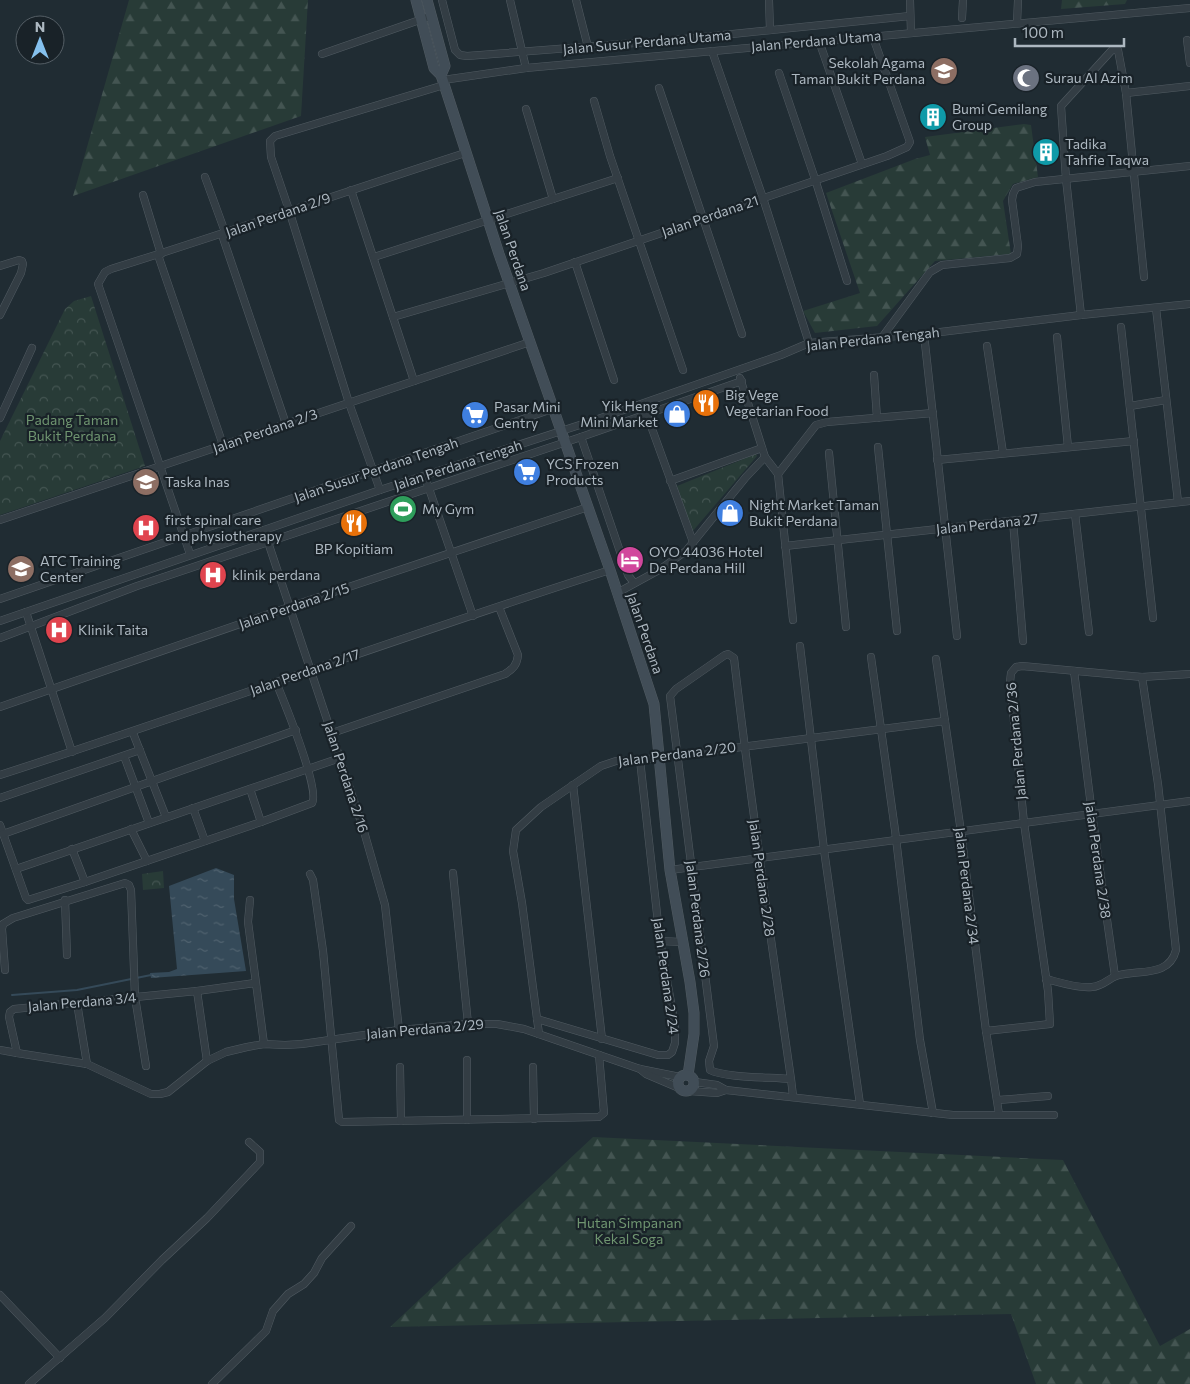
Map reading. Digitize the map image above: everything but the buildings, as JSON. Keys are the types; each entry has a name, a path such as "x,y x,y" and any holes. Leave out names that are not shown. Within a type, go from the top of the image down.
{"street":[{"name":"Jalan Perdana","path":"416,0 426,17 445,66 443,80 465,153 552,409 610,570 654,704 670,870 694,1013 694,1034 686,1083"},
{"name":"Jalan Perdana","path":"426,17 428,0"},
{"name":"Jalan Susur Perdana Utama","path":"442,0 455,50 460,55 467,56 910,16"},
{"path":"510,0 526,68"},
{"path":"576,0 588,46"},
{"path":"769,0 770,30"},
{"path":"910,0 910,33"},
{"path":"962,18 963,0"},
{"path":"1018,0 1018,22"},
{"name":"Jalan Perdana Utama","path":"380,490 349,403 269,148 270,141 275,136 443,80 526,68 1018,22 1190,8"},
{"path":"322,54 426,17"},
{"name":"Jalan Perdana 21","path":"393,318 639,241 815,179 887,156 910,145 873,37"},
{"path":"1187,40 1190,63"},
{"path":"819,41 862,164"},
{"path":"1080,315 1066,179 1061,106 1115,49 1118,50 1126,93 1144,277"},
{"path":"712,50 763,198 809,343"},
{"path":"779,73 847,281"},
{"path":"1126,93 1190,86"},
{"path":"659,88 742,334"},
{"path":"594,100 618,178 683,370"},
{"path":"526,109 553,199"},
{"name":"Jalan Perdana 2/9","path":"160,466 98,284 105,272 465,153"},
{"path":"883,336 930,272 935,268 942,265 1010,258 1017,254 1018,246 1012,200 1016,188 1035,182 1190,166"},
{"path":"205,178 286,424"},
{"path":"374,257 618,178"},
{"path":"351,190 414,381"},
{"path":"144,195 160,254 223,445"},
{"path":"0,266 19,260 23,264 21,273 0,315"},
{"path":"575,262 614,380"},
{"name":"Jalan Perdana Tengah","path":"0,621 190,554 560,432 738,370 809,343 924,334 1190,304"},
{"path":"1156,308 1178,502"},
{"path":"1121,327 1153,618"},
{"path":"924,334 957,636"},
{"path":"1057,337 1068,447"},
{"name":"Jalan Perdana 2/3","path":"0,520 530,342"},
{"path":"988,346 1003,454"},
{"path":"0,418 32,348"},
{"path":"738,370 765,457 778,474 793,620"},
{"path":"874,375 878,418"},
{"path":"0,638 137,586 565,443 742,381"},
{"path":"1130,406 1166,400"},
{"name":"Jalan Susur Perdana Tengah","path":"0,599 552,409"},
{"path":"778,474 816,425 827,422 932,413"},
{"path":"647,415 693,542"},
{"path":"581,437 628,575 634,583"},
{"path":"937,460 1134,441"},
{"path":"878,447 897,631"},
{"path":"670,481 762,448"},
{"path":"829,453 846,627"},
{"path":"617,594 686,551 746,477 765,457"},
{"path":"160,466 190,554"},
{"path":"425,476 473,616"},
{"name":"Jalan Perdana 27","path":"785,546 1190,501"},
{"name":"Jalan Perdana 2/15","path":"0,707 289,607 588,507"},
{"path":"1075,514 1089,632"},
{"path":"1012,521 1023,641"},
{"name":"Jalan Perdana 2/16","path":"264,530 360,817 385,905 398,1030"},
{"name":"Jalan Perdana 2/17","path":"0,775 133,733 310,670 610,570"},
{"path":"332,733 505,674 514,668 518,655 499,607"},
{"path":"26,612 72,752"},
{"path":"800,646 824,846 860,1104"},
{"name":"Jalan Perdana 2/28","path":"676,689 725,655 732,655 734,658 758,858 793,1096"},
{"path":"871,657 895,830 920,1040 933,1113"},
{"name":"Jalan Perdana 2/34","path":"936,659 999,1114"},
{"name":"Jalan Perdana 2/36","path":"986,1031 1050,1024 1048,991 1024,823 1010,682 1011,673 1016,667 1022,666 1142,677 1190,674"},
{"name":"Jalan Perdana 2/38","path":"1074,671 1115,976"},
{"path":"1046,979 1090,988 1105,984 1115,976 1150,972 1164,967 1173,959 1176,950 1158,784 1142,677"},
{"path":"0,825 28,900 261,822 315,800 296,730 276,682"},
{"name":"Jalan Perdana 2/26","path":"676,689 671,692 670,701 714,1046 709,1061 710,1070 727,1074 791,1079"},
{"name":"Jalan Perdana 2/20","path":"539,1034 513,851 516,830 525,820 601,766 616,761 640,760 945,721"},
{"path":"3,834 296,730"},
{"path":"133,733 166,817"},
{"path":"0,798 140,750"},
{"path":"124,756 149,823"},
{"path":"16,869 340,758"},
{"name":"Jalan Perdana 2/24","path":"537,1019 658,1055 668,1055 672,1052 675,1043 675,1025 660,941 640,760"},
{"path":"573,785 602,1039"},
{"path":"250,789 261,822"},
{"path":"670,870 758,858 824,846 896,840 1190,801"},
{"path":"193,808 205,841"},
{"path":"131,829 147,861"},
{"path":"72,850 86,882"},
{"path":"453,873 468,1024"},
{"path":"310,874 313,880 323,951 340,1120 342,1122 594,1118 603,1115 599,1055"},
{"path":"5,970 3,924 12,918 65,900 119,883 125,883 131,890 135,997 146,1066"},
{"path":"65,900 68,955"},
{"path":"0,1050 87,1064 152,1094 160,1094 168,1092 207,1061 226,1052 264,1044 248,922 250,900"},
{"path":"660,941 682,942"},
{"name":"Jalan Perdana 3/4","path":"17,1052 10,1012 14,1009 197,991 255,983"},
{"path":"197,991 207,1061"},
{"path":"77,1003 87,1064"},
{"name":"Jalan Perdana 2/29","path":"264,1044 285,1045 398,1030 468,1024 497,1024 539,1034 640,1069 646,1074 686,1083 717,1086 726,1090 960,1116 999,1114 1054,1115"},
{"path":"467,1120 468,1060"},
{"path":"400,1067 401,1121"},
{"path":"533,1067 534,1119"},
{"path":"998,1100 1048,1096"},
{"path":"29,1384 105,1318 162,1260 207,1218 260,1162 260,1152 249,1142"},
{"path":"212,1384 266,1331 272,1311 288,1294 304,1284 314,1273 322,1258 351,1226"},
{"path":"0,1294 60,1358"}],"green space":[{"path":"129,0 308,0 301,116 73,196"},
{"path":"1062,0 1127,0 1125,4 1061,9"},
{"path":"1024,124 1031,125 1038,177 1013,184 1003,201 1011,254 935,261 877,326 815,333 803,311 860,293 826,193 930,155 925,137"},
{"name":"Padang Taman Bukit Perdana","path":"91,296 145,466 0,515 0,441 65,309 74,301"},
{"path":"756,454 757,456 692,532 677,486"},
{"path":"163,871 164,888 143,890 142,874"},
{"name":"Hutan Simpanan Kekal Soga","path":"593,1137 1063,1160 1160,1346 1190,1329 1190,1384 1036,1384 1011,1314 390,1327"}],"water":[{"path":"216,868 234,875 234,899 246,971 151,978 150,973 169,972 177,969 169,886"}],"waterway":[{"path":"12,995 77,990 151,975"}],"place":[{"name":"Sekolah Agama Taman Bukit Perdana","path":"944,71"},
{"name":"Surau Al Azim","path":"1026,78"},
{"name":"Bumi Gemilang Group","path":"933,117"},
{"name":"Tadika Tahfie Taqwa","path":"1046,152"},
{"name":"Big Vege Vegetarian Food","path":"706,403"},
{"name":"Yik Heng Mini Market","path":"677,414"},
{"name":"Pasar Mini Gentry","path":"475,415"},
{"name":"YCS Frozen Products","path":"527,472"},
{"name":"Taska Inas","path":"146,482"},
{"name":"My Gym","path":"403,509"},
{"name":"Night Market Taman Bukit Perdana","path":"730,513"},
{"name":"BP Kopitiam","path":"354,523"},
{"name":"first spinal care and physiotherapy","path":"146,528"},
{"name":"OYO 44036 Hotel De Perdana Hill","path":"630,560"},
{"name":"ATC Training Center","path":"21,569"},
{"name":"klinik perdana","path":"213,575"},
{"name":"Klinik Taita","path":"59,630"}]}
